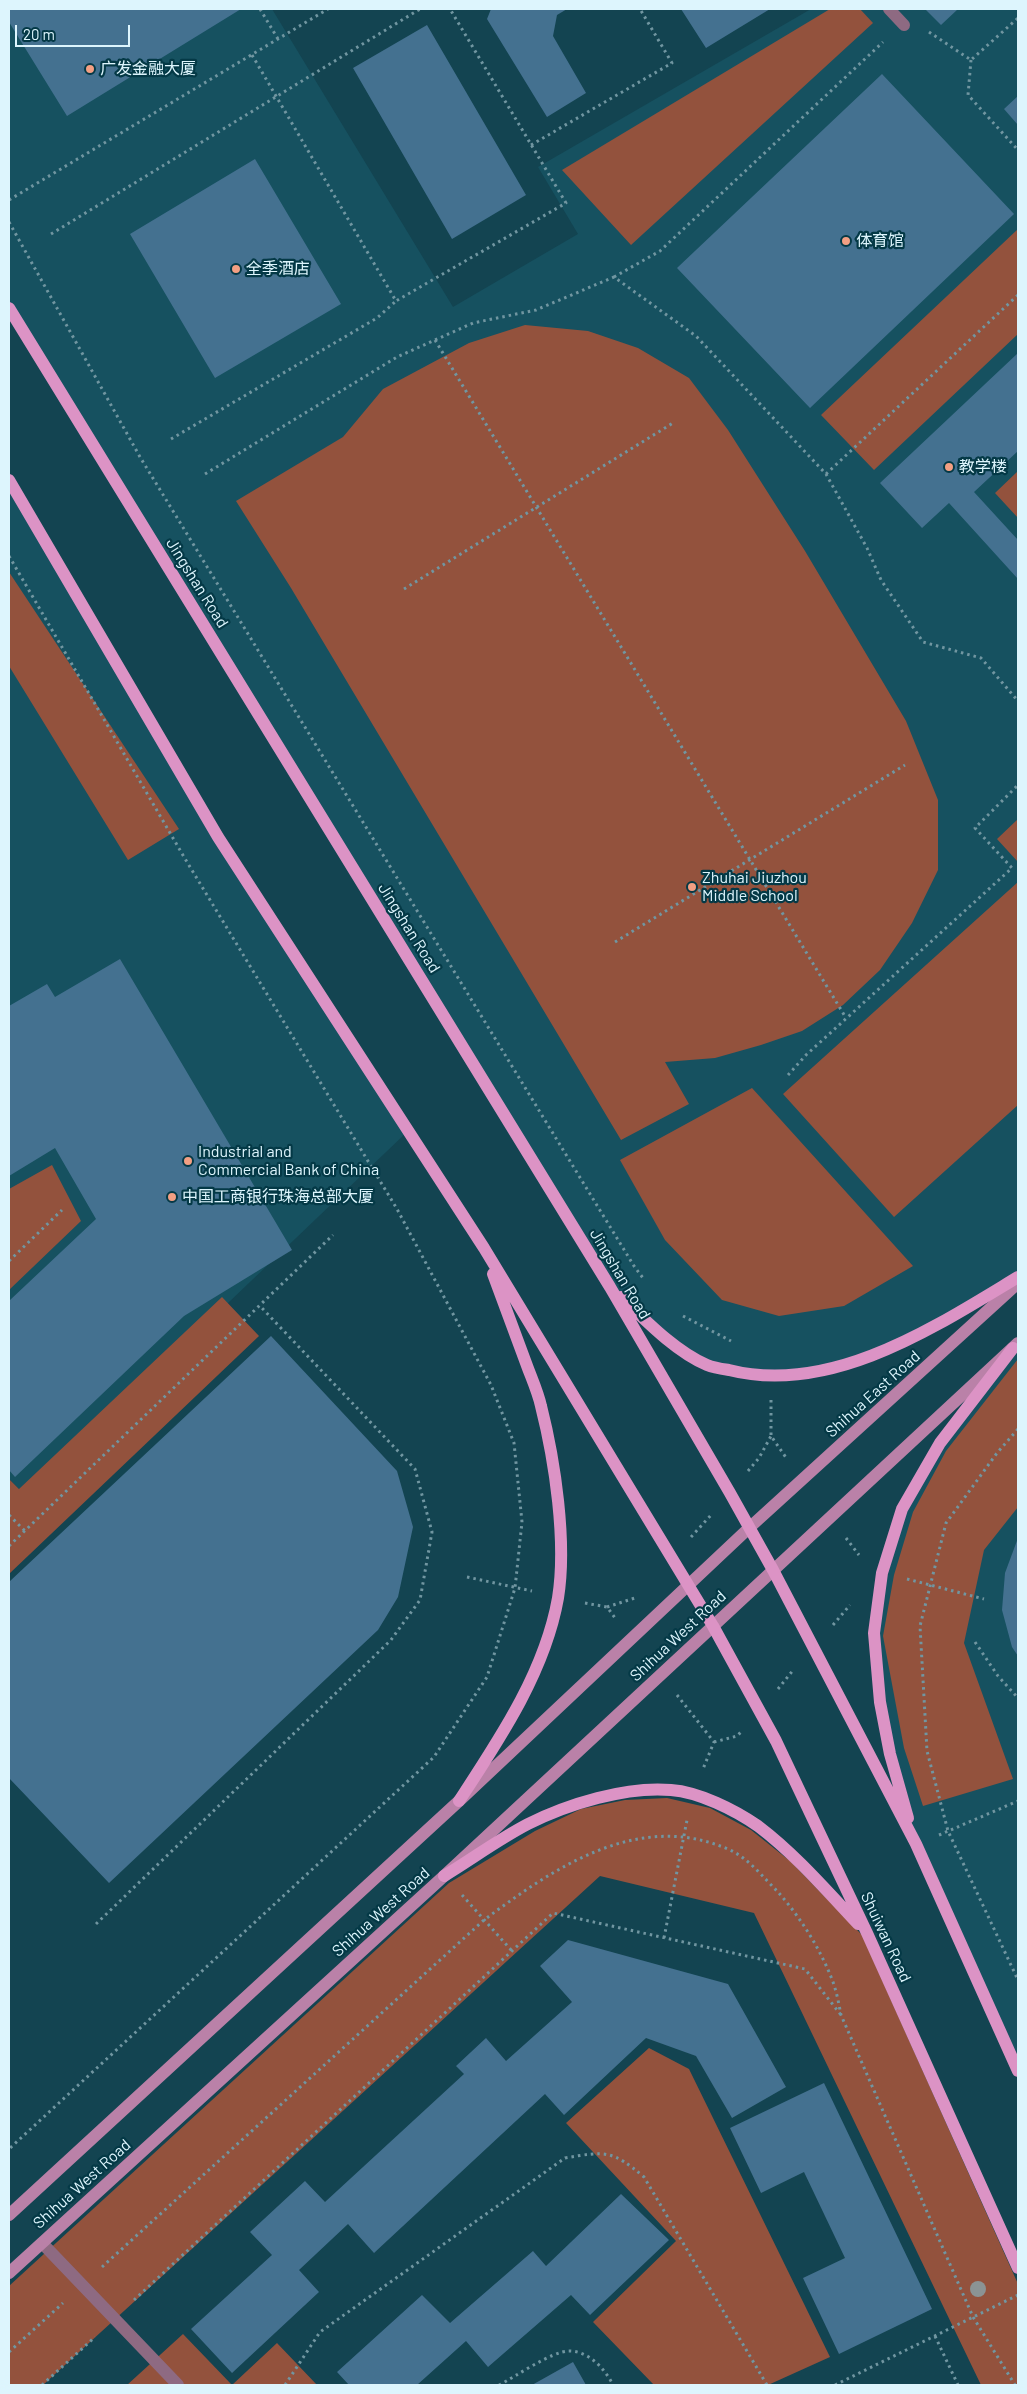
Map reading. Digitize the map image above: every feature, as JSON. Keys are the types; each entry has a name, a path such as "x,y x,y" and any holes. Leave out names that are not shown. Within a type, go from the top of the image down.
{"main road":[{"name":"Jingshan Road","path":"9,308 610,1287 773,1570"},
{"path":"9,480 218,836 484,1248 714,1626"},
{"path":"459,1801 507,1728 550,1628 558,1597 561,1533 554,1474 541,1405 484,1248"},
{"path":"610,1287 661,1335 707,1365 748,1375 771,1377 798,1375 856,1361 925,1332 1018,1277"},
{"name":"Shihua East Road","path":"749,1528 1018,1283"},
{"path":"1016,1345 773,1570 916,1844 1018,2071"},
{"path":"916,1844 890,1754 880,1702 874,1633 882,1574 902,1509 940,1443 1016,1345"},
{"name":"Shihua West Road","path":"9,2215 459,1801 749,1528"},
{"name":"Shihua West Road","path":"9,2273 444,1876 773,1570"},
{"name":"Shuiwan Road","path":"714,1626 776,1741 867,1933 1018,2268"},
{"path":"444,1876 528,1824 576,1803 620,1793 670,1790 692,1794 714,1802 757,1825 796,1858 867,1933"}],"lane":[{"path":"889,9 904,25"},
{"path":"42,2243 178,2385"}],"path":[{"path":"260,9 278,40"},
{"path":"9,200 328,9"},
{"path":"51,234 420,9"},
{"path":"172,439 377,318 396,301 566,204 450,9"},
{"path":"532,145 672,63 640,9"},
{"path":"1018,18 971,60 968,94 1018,150"},
{"path":"205,474 398,357 473,323 536,310 614,277 660,251 890,35 904,25 919,25 971,60"},
{"path":"252,55 396,301"},
{"path":"9,222 140,457 644,1280"},
{"path":"614,277 696,336 826,474 867,548 882,580 923,642 981,658 1018,701"},
{"path":"826,474 1018,295"},
{"path":"435,340 846,1018"},
{"path":"404,589 673,423"},
{"path":"9,556 184,857 397,1209 486,1376 514,1443 522,1522 515,1588 487,1677 434,1757 9,2149"},
{"path":"615,942 905,765"},
{"path":"788,1075 806,1055 846,1018 1012,868 975,828 1018,785"},
{"path":"9,1262 62,1210"},
{"path":"9,1546 333,1236"},
{"path":"96,1924 391,1640 420,1600 432,1532 415,1470 260,1306"},
{"path":"682,1316 733,1343"},
{"path":"1018,1429 996,1453 946,1523 920,1626 927,1751 948,1831 1018,1980"},
{"path":"673,1559 759,1458 771,1436"},
{"path":"9,1514 25,1531"},
{"path":"607,1608 641,1596"},
{"path":"975,1642 998,1676 1018,1698"},
{"path":"916,1844 1018,1801"},
{"path":"9,2352 484,1920 523,1891 565,1864 599,1849 635,1840 666,1837 695,1840 731,1850 760,1874 787,1902 811,1937 834,1983 841,2016 973,2317 1015,2385"},
{"path":"444,1876 512,1951"},
{"path":"42,2385 553,1913 805,1970 841,2016"},
{"path":"286,2385 320,2332 565,2158 598,2153 623,2159 644,2177 767,2385"},
{"path":"835,2385 1018,2295"},
{"path":"935,2336 958,2385"},
{"path":"499,2385 548,2358 569,2351 590,2357 613,2385"}],"shaded area":[{"name":"Zhuhai Jiuzhou Middle School","path":"9,9 272,9 453,307 578,234 538,167 811,9 1018,9 1018,1277 925,1332 798,1374 707,1364 611,1287 9,306"},
{"path":"830,9 860,9 873,23 631,245 562,170"},
{"path":"1018,229 1018,334 874,470 821,415"},
{"path":"525,325 588,331 638,348 689,378 728,430 805,551 906,721 938,800 938,870 912,923 880,970 843,1005 802,1031 715,1058 665,1062 689,1104 621,1140 291,588 236,501 343,437 383,389 469,343"},
{"path":"1018,471 1018,518 995,493"},
{"path":"9,481 218,838 408,1131 26,1496 9,1479"},
{"path":"9,572 179,829 128,860 9,666"},
{"path":"1018,819 1018,862 997,839"},
{"path":"1018,882 1018,1105 894,1217 783,1094"},
{"path":"752,1088 913,1266 844,1306 779,1316 722,1300 665,1240 620,1160"},
{"path":"52,1165 81,1221 9,1290 9,1189"},
{"path":"222,1297 259,1336 9,1574 9,1479 19,1489"},
{"path":"1018,1343 1018,2070 916,1844 891,1753 875,1633 903,1509 941,1443"},
{"path":"1018,1359 1018,1507 984,1550 964,1643 1013,1779 923,1806 904,1748 883,1636 894,1575 913,1512 946,1451"},
{"path":"667,1798 710,1808 751,1830 790,1861 862,1935 1018,2284 1018,2385 981,2385 754,1913 600,1876 43,2385 9,2385 9,2286 449,1883 535,1831 581,1809 625,1800"},
{"path":"649,2048 689,2069 830,2357 768,2385 654,2385 593,2322 676,2241 566,2123"},
{"path":"183,2334 232,2385 127,2385"},
{"path":"277,2343 317,2385 232,2385"}],"building":[{"name":"广发金融大厦","path":"9,9 241,9 67,116 9,22"},
{"path":"491,9 567,9 557,15 553,36 586,93 547,117 487,19"},
{"path":"681,9 770,9 706,48"},
{"path":"925,9 958,9 941,25"},
{"path":"427,25 526,195 452,239 353,68"},
{"name":"体育馆","path":"882,74 1014,214 810,408 677,268"},
{"path":"1018,96 1018,125 1004,109"},
{"name":"全季酒店","path":"255,159 341,304 215,378 130,234"},
{"name":"教学楼","path":"1018,353 1018,451 974,492 1018,540 1018,579 949,503 922,528 880,483"},
{"name":"中国工商银行珠海总部大厦","path":"120,959 292,1250 184,1316 15,1477 9,1470 9,1301 96,1219 55,1148 9,1176 9,1006 47,984 55,997"},
{"path":"271,1336 397,1471 413,1527 398,1597 378,1630 109,1883 9,1778 9,1582"},
{"path":"1018,1538 1018,1656 1012,1647 1002,1610 1005,1573"},
{"path":"568,1940 728,1984 786,2087 732,2118 696,2056 646,2038 564,2115 545,2094 374,2253 348,2224 299,2270 319,2292 232,2373 191,2329 272,2255 250,2232 305,2181 325,2202 464,2074 456,2066 486,2038 506,2061 572,2002 540,1966"},
{"path":"824,2083 932,2309 839,2354 803,2278 845,2258 804,2172 761,2193 730,2128"},
{"path":"621,2194 669,2240 590,2315 571,2295 488,2367 466,2341 417,2385 349,2385 337,2372 422,2295 450,2323 533,2251 546,2266"},
{"path":"573,2362 586,2385 532,2385"}],"place":[{"name":"广发金融大厦","path":"90,69"},
{"name":"体育馆","path":"846,241"},
{"name":"全季酒店","path":"236,269"},
{"name":"教学楼","path":"949,467"},
{"name":"Zhuhai Jiuzhou Middle School","path":"692,887"},
{"name":"Industrial and Commercial Bank of China","path":"188,1161"},
{"name":"中国工商银行珠海总部大厦","path":"172,1197"}]}
